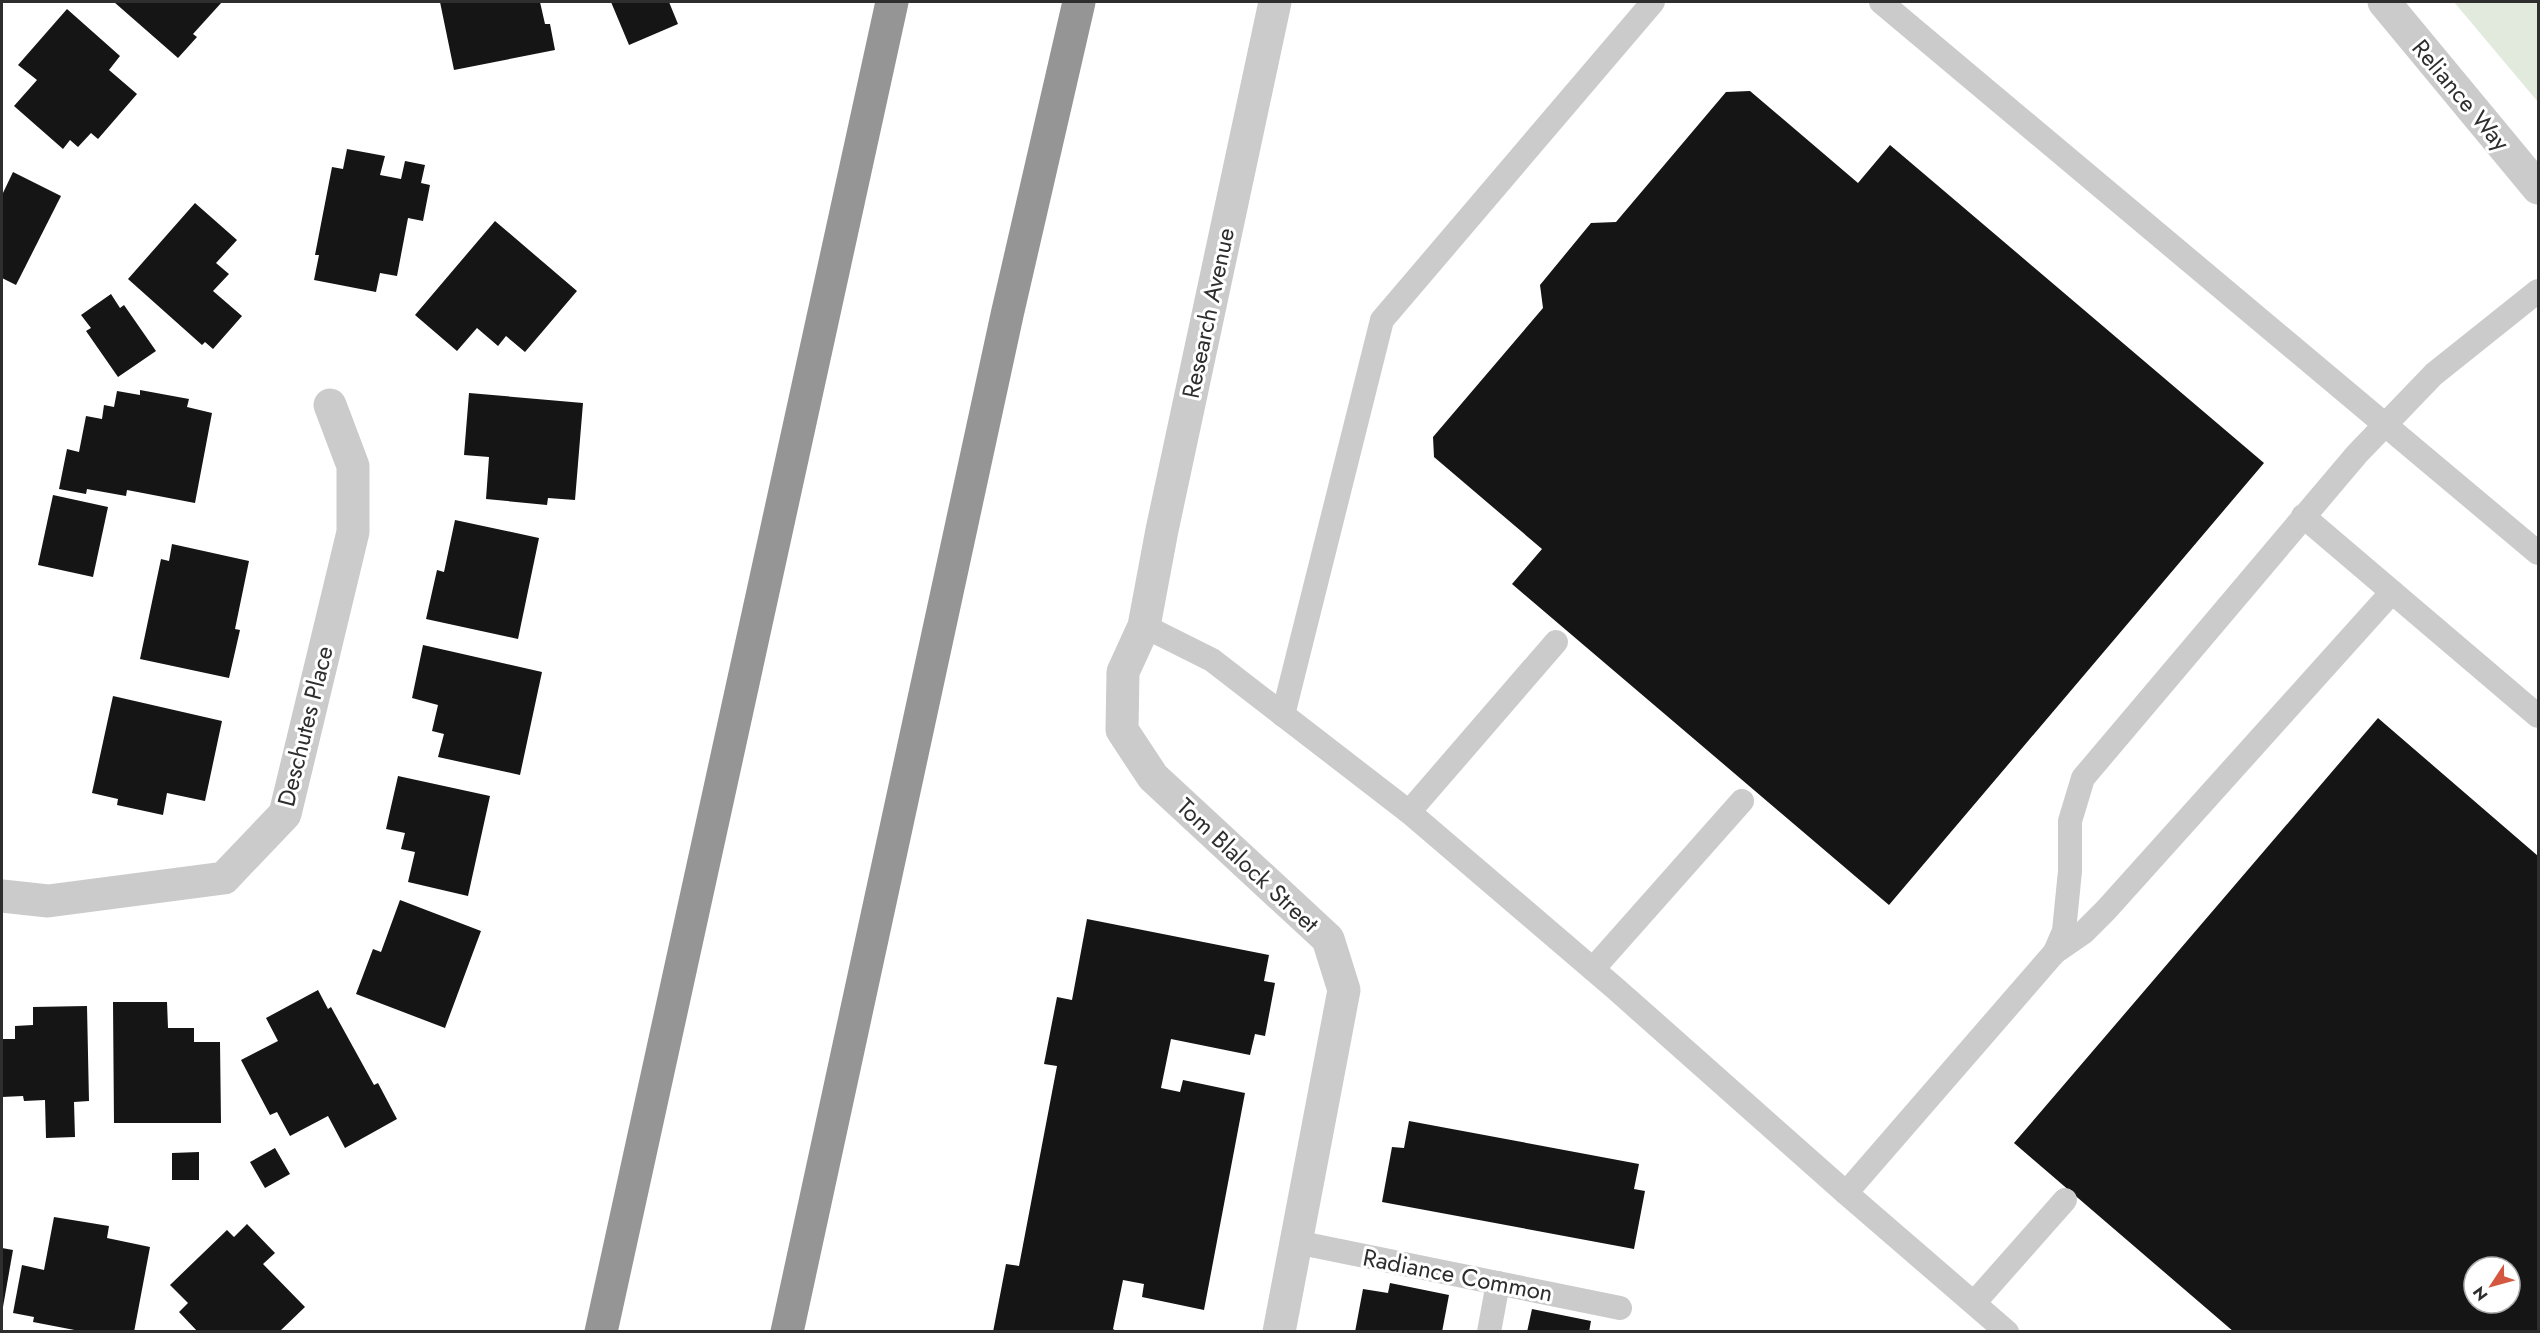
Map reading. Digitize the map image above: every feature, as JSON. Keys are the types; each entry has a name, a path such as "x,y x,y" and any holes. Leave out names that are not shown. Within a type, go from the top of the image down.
{"highway":[{"path":"601,1332 892,2"},
{"path":"787,1332 1007,315 1079,2"}],"street":[{"name":"Research Avenue","path":"1144,626 1162,530 1275,2"},
{"name":"Reliance Way","path":"2384,2 2538,188"},
{"name":"Deschutes Place","path":"2,897 48,901 224,878 285,814 353,532 353,466 330,405"},
{"name":"Tom Blalock Street","path":"1144,626 1123,672 1122,730 1153,777 1328,939 1344,990 1280,1332"}],"lane":[{"path":"1283,715 1382,320 1653,2"},
{"path":"1881,2 2538,553"},
{"path":"2055,952 2064,931 2070,871 2070,821 2083,778 2303,516 2386,424 2434,374 2538,291"},
{"path":"2303,516 2538,716"},
{"path":"1846,1193 2055,952 2084,932 2106,910 2392,592"},
{"path":"1144,626 1212,660 1409,813 1593,969 2007,1332"},
{"path":"1409,813 1556,642"},
{"path":"1593,969 1742,801"},
{"path":"1974,1303 2065,1200"},
{"name":"Radiance Common","path":"1296,1242 1620,1308"},
{"path":"1489,1332 1498,1283"}],"shaded area":[{"path":"2454,2 2538,2 2538,102"}],"building":[{"path":"114,2 222,2 193,34 197,37 178,58"},
{"path":"440,2 540,2 545,24 550,24 555,50 454,70"},
{"path":"611,2 669,2 678,24 629,45"},
{"path":"67,9 120,56 109,70 137,94 98,139 91,133 78,147 70,140 63,149 14,106 37,80 18,65"},
{"path":"1750,91 1858,183 1890,145 2264,463 1889,905 1512,584 1542,549 1434,457 1433,437 1543,308 1540,285 1591,223 1616,222 1726,92"},
{"path":"347,149 385,156 380,175 401,179 405,161 425,165 421,183 430,185 423,221 408,218 397,276 380,273 376,292 314,280 319,255 315,255 332,167 343,169"},
{"path":"13,172 61,196 16,285 2,278 2,195"},
{"path":"195,203 237,240 216,263 229,274 213,291 242,316 213,349 205,342 202,345 128,279"},
{"path":"495,221 577,291 525,352 506,336 498,346 477,328 457,351 415,315"},
{"path":"111,294 120,308 124,305 156,351 118,377 86,331 91,328 81,315"},
{"path":"140,390 189,399 187,407 212,413 195,503 127,490 126,496 87,489 86,494 59,489 67,449 79,452 86,416 102,419 104,405 114,407 117,391 140,395"},
{"path":"469,393 583,403 575,500 548,498 547,505 486,499 489,457 464,455"},
{"path":"53,495 108,507 93,577 38,565"},
{"path":"455,520 539,538 518,639 426,619 437,570 444,572"},
{"path":"172,544 249,561 235,629 240,630 229,678 140,659 161,559 169,561"},
{"path":"423,645 542,672 520,775 438,757 444,734 432,731 438,705 412,698"},
{"path":"113,696 222,721 205,801 167,793 163,815 117,805 118,799 92,793"},
{"path":"2378,718 2538,856 2538,1332 2234,1332 2014,1143"},
{"path":"398,776 490,796 468,896 408,882 415,852 401,849 405,833 386,829"},
{"path":"400,900 481,931 445,1028 356,994 373,949 381,952"},
{"path":"1087,919 1269,955 1264,981 1275,983 1265,1036 1255,1034 1250,1055 1171,1039 1161,1088 1180,1092 1183,1080 1245,1093 1204,1310 1142,1297 1144,1284 1123,1280 1113,1329 1118,1332 993,1332 1006,1264 1019,1266 1057,1066 1044,1064 1057,997 1072,1000"},
{"path":"318,990 328,1009 331,1007 374,1085 378,1083 397,1119 345,1148 328,1116 290,1136 277,1112 270,1115 241,1060 278,1041 266,1018"},
{"path":"113,1002 167,1002 168,1028 194,1028 194,1042 220,1042 221,1123 114,1123"},
{"path":"87,1006 89,1101 74,1102 75,1137 46,1138 45,1100 24,1101 23,1096 2,1097 2,1039 15,1039 15,1026 33,1025 33,1007"},
{"path":"1409,1121 1639,1164 1634,1189 1645,1191 1634,1249 1382,1202 1392,1147 1404,1148"},
{"path":"275,1148 290,1174 265,1188 250,1162"},
{"path":"199,1152 199,1180 172,1180 172,1153"},
{"path":"54,1217 109,1226 107,1238 150,1247 134,1332 85,1332 33,1322 34,1317 13,1313 22,1265 44,1270"},
{"path":"247,1224 275,1253 263,1264 305,1307 279,1332 198,1332 179,1312 188,1303 170,1285 227,1230 234,1237"},
{"path":"2,1248 13,1250 3,1307 2,1307"},
{"path":"1390,1283 1449,1295 1442,1332 1355,1332 1363,1289 1388,1293"},
{"path":"1532,1309 1591,1321 1589,1332 1527,1332"}]}
